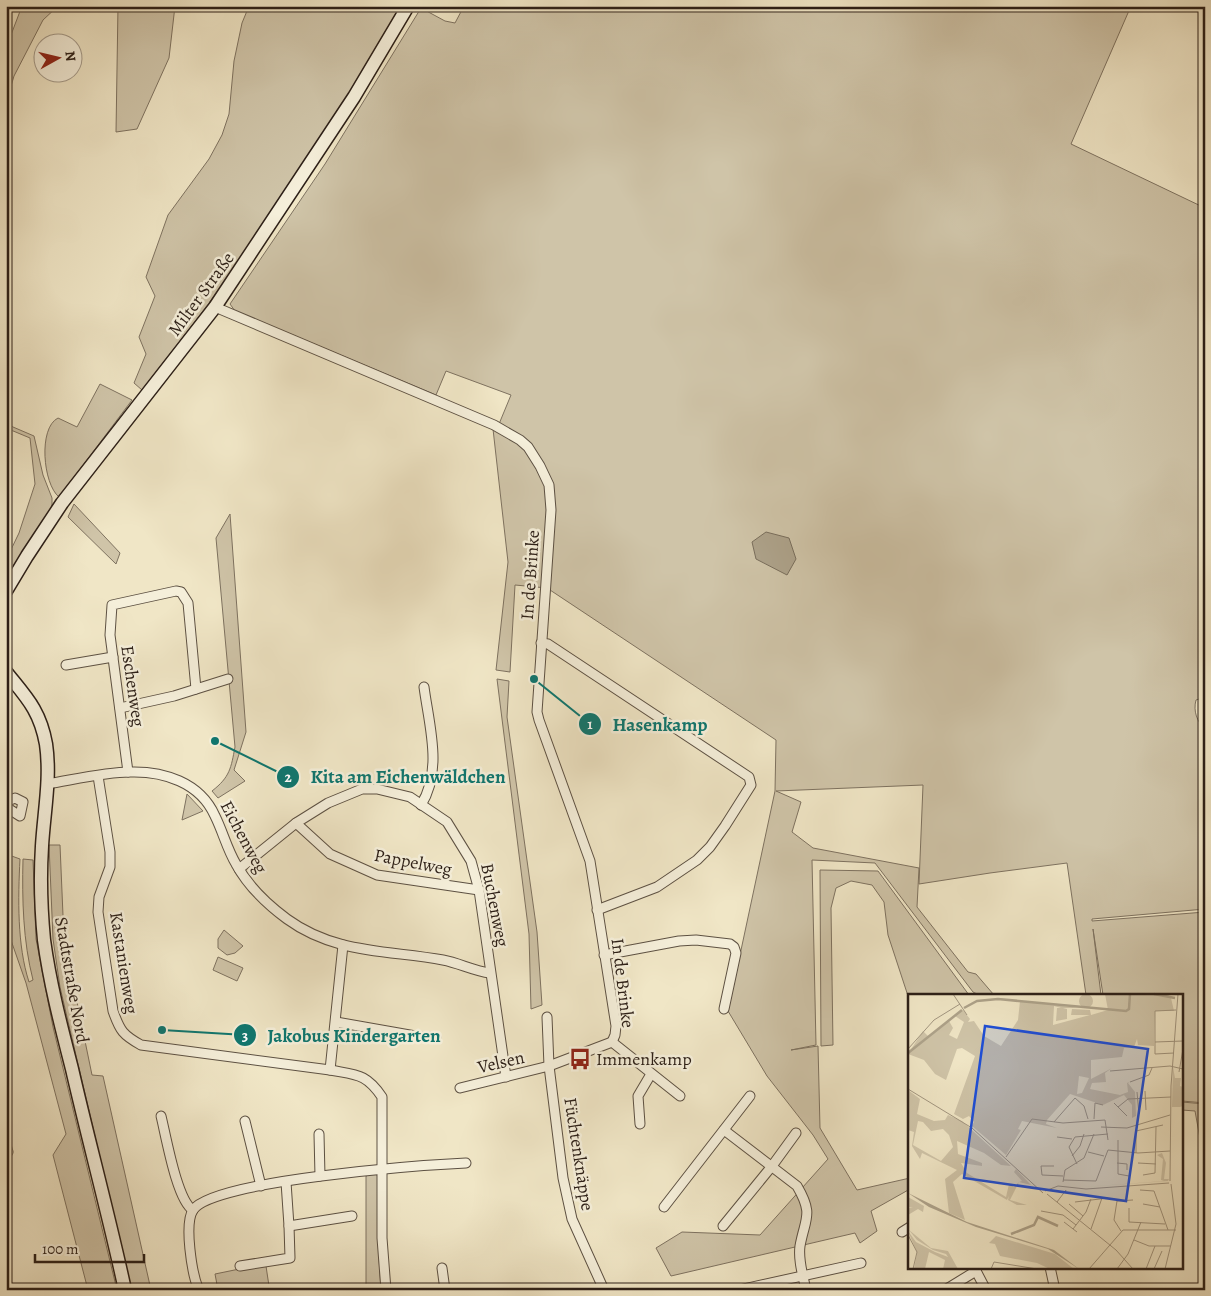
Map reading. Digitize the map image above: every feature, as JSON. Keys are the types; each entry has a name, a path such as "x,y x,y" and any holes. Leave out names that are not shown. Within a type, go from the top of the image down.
{"main road":[{"name":"Milter Straße","path":"6,591 54,514 215,307 354,97 408,6"},
{"name":"Stadtstraße Nord","path":"8,677 30,700 40,721 46,744 47,784 40,886 48,966 125,1290"}],"street":[{"name":"In de Brinke","path":"215,307 494,425 528,446 540,466 549,485 551,510 537,712 590,861 616,1026 612,1042"},
{"name":"Eschenweg","path":"128,772 110,635 112,605 176,591 181,592 188,603 196,689"},
{"path":"541,643 548,644 750,777 751,780 751,784 725,826 710,847 697,860 657,887 597,910"},
{"path":"66,665 113,657"},
{"path":"120,708 174,696 228,679"},
{"path":"421,805 427,795 433,772 432,747 424,688"},
{"name":"Eichenweg","path":"47,784 128,772 158,773 176,779 202,796 212,809 238,869 254,889 288,919 343,946 443,960 490,972"},
{"name":"Kastanienweg","path":"98,776 110,852 110,866 99,897 98,912 113,1011 118,1026 127,1038 141,1045 330,1070 361,1076 373,1084 382,1097 383,1168"},
{"name":"Buchenweg","path":"238,869 296,823 328,803 362,789 384,790 410,797 447,822 471,861 479,890 490,972"},
{"path":"6,802 15,798 23,802 20,816 6,807"},
{"name":"Pappelweg","path":"296,823 330,854 377,875 479,890"},
{"path":"604,954 679,941 696,940 730,944 734,947 736,953 724,1009"},
{"path":"330,1070 343,946"},
{"path":"490,972 506,1077"},
{"name":"Füchtenknäppe","path":"547,1017 549,1066 563,1178 572,1219 604,1290"},
{"path":"336,1022 421,1038 436,1037"},
{"path":"549,1066 612,1042 680,1096"},
{"name":"Velsen","path":"460,1088 549,1066"},
{"path":"640,1124 638,1096 651,1074"},
{"path":"664,1207 750,1096"},
{"path":"161,1116 172,1165 184,1201 193,1210"},
{"path":"246,1121 261,1186"},
{"path":"724,1130 797,1186 803,1196 808,1218 800,1248 806,1290"},
{"path":"723,1226 796,1133"},
{"path":"319,1134 320,1176"},
{"path":"198,1288 194,1276 190,1249 190,1220 193,1210 202,1202 261,1186 320,1176 383,1168 466,1163"},
{"path":"383,1168 382,1238 386,1290"},
{"path":"240,1266 290,1258 290,1226 286,1182"},
{"path":"290,1226 352,1216"},
{"path":"739,1290 861,1263"},
{"path":"442,1268 445,1290"},
{"path":"1050,1268 1056,1290"},
{"path":"944,1290 975,1269 986,1290"},
{"path":"6,1286 7,1290"}],"shaded area":[{"path":"22,6 58,6 43,20 37,32 32,32 32,41 14,76 6,103 6,48"},
{"path":"118,6 175,6 169,58 137,129 116,132"},
{"path":"249,6 404,6 335,118 263,228 212,299 142,390 134,383 146,354 139,337 155,296 146,277 168,215 209,159 222,135 229,114 234,61 242,23"},
{"path":"464,6 1131,6 1071,144 1205,208 1205,697 1196,700 1195,712 1205,729 1205,909 1092,919 1092,921 1205,912 1205,1103 1184,1101 1184,994 1103,994 1093,929 1101,994 1086,994 1067,863 919,884 923,785 776,791 801,802 792,832 813,848 919,868 917,907 968,972 976,974 993,994 977,994 973,992 875,863 812,860 816,1045 791,1050 818,1046 820,1128 857,1190 908,1178 908,1190 871,1211 877,1231 860,1243 855,1233 671,1276 656,1248 682,1232 760,1235 828,1159 813,1135 767,1076 728,1011 775,791 776,740 547,588 515,585 510,672 496,670 508,562 493,429 499,424 511,395 446,371 436,395 235,311 230,304 325,164 421,8 445,21 455,23"},
{"path":"100,384 132,400 59,497 49,481 46,469 45,444 47,433 58,418 77,427"},
{"path":"6,421 13,427 34,436 43,475 52,498 52,507 6,582 6,560 19,533 35,484 30,438 6,428"},
{"path":"74,504 120,553 116,564 68,517"},
{"path":"230,514 246,732 234,770 245,781 218,798 212,791 223,781 229,772 235,747 216,538"},
{"path":"766,532 789,538 796,559 787,575 756,559 752,542"},
{"path":"497,679 509,681 507,717 537,932 542,1005 531,1009 529,934"},
{"path":"187,794 203,811 182,820"},
{"path":"49,845 60,845 64,939 92,1075 103,1076 151,1290 131,1290 60,987 53,939"},
{"path":"6,854 20,859 20,937 29,982 33,980 24,920 23,859 33,860 36,939 53,1027 117,1290 88,1290 53,1155 66,1134 26,983 6,926"},
{"path":"820,870 878,871 968,994 908,994 908,996 888,935 884,902 872,885 851,881 836,888 831,908 833,1045 821,1046"},
{"path":"224,930 243,946 235,953 227,955 218,948 218,939"},
{"path":"218,957 243,968 237,981 213,970"},
{"path":"1184,1102 1205,1104 1205,1166 1195,1111 1184,1110"},
{"path":"375,1173 380,1179 378,1241 381,1290 366,1290 366,1176"},
{"path":"254,1266 266,1266 269,1286 248,1290 218,1290 215,1274"}],"place":[{"name":"Hasenkamp","path":"534,679"},
{"name":"Kita am Eichenwäldchen","path":"215,741"},
{"name":"Jakobus Kindergarten","path":"162,1030"},
{"name":"Immenkamp","path":"580,1059"}]}
